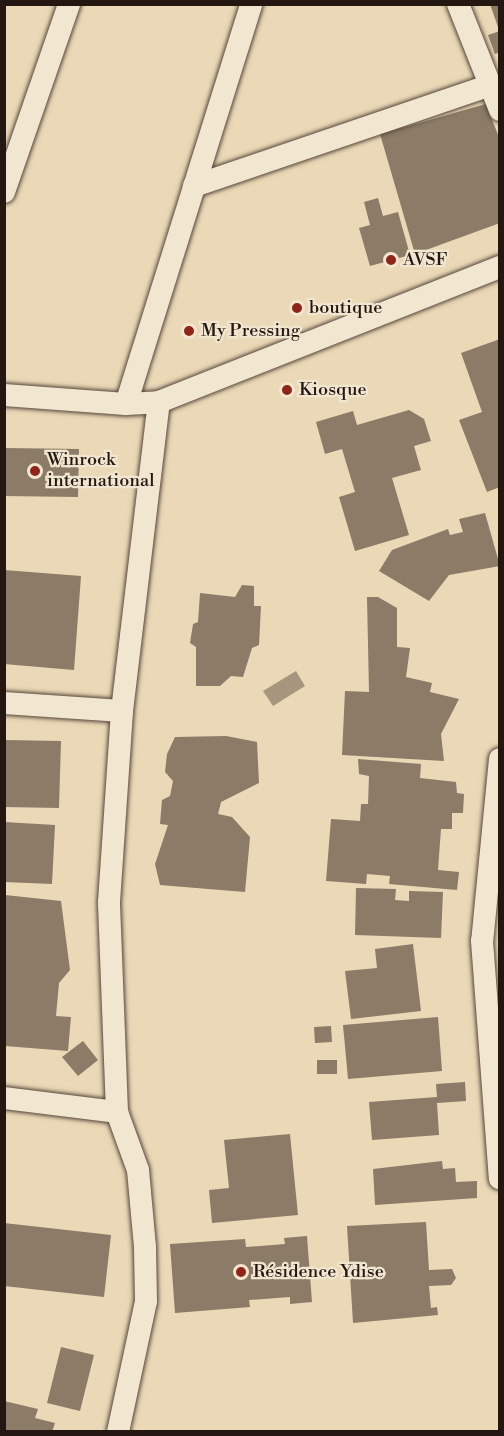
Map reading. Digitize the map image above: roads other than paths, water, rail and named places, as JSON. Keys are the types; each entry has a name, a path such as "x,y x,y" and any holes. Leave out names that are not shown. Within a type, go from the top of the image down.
{"street":[{"path":"4,192 69,4"},
{"path":"126,404 251,4"},
{"path":"458,4 500,110"},
{"path":"194,186 490,85"},
{"path":"4,395 126,404 159,402 500,267"},
{"path":"118,1431 146,1301 138,1170 117,1112 108,902 122,711 159,402"},
{"path":"4,704 122,711"},
{"path":"500,759 482,940 500,1178"},
{"path":"4,1098 117,1112"}],"place":[{"name":"AVSF","path":"391,260"},
{"name":"boutique","path":"297,308"},
{"name":"My Pressing","path":"189,331"},
{"name":"Kiosque","path":"287,390"},
{"name":"Winrock international","path":"35,471"},
{"name":"Résidence Ydise","path":"241,1272"}]}
